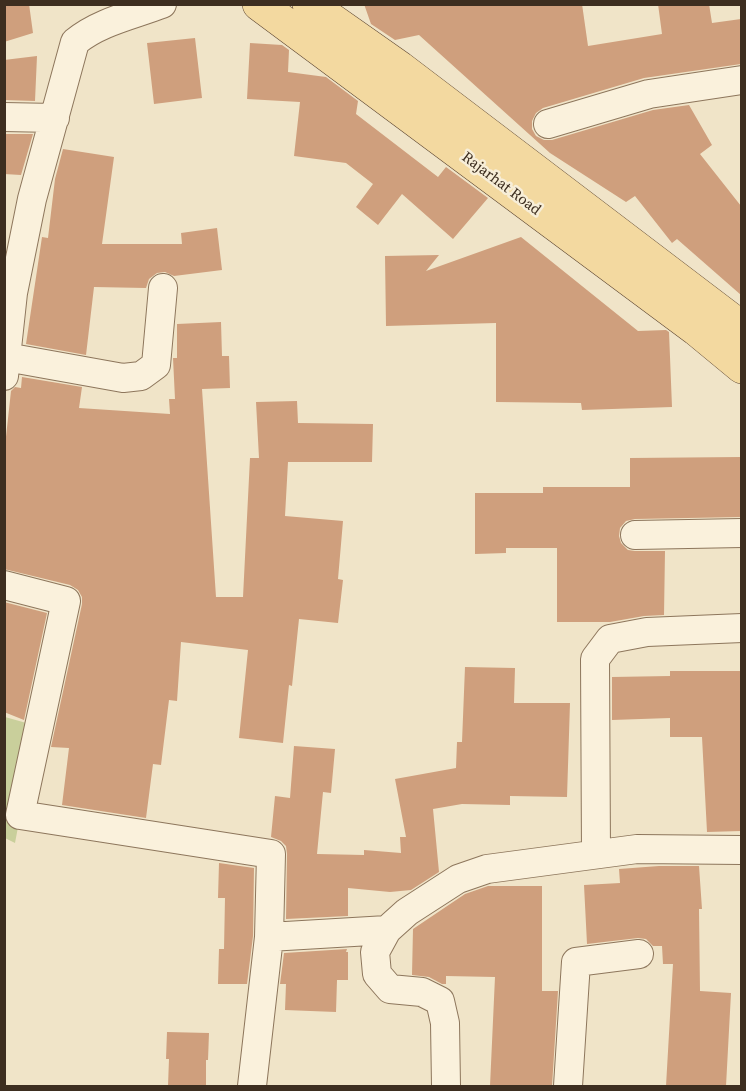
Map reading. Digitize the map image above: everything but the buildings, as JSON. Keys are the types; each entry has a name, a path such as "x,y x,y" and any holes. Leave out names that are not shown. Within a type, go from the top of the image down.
{"main road":[{"name":"Rajarhat Road","path":"259,4 696,329 741,367"},
{"name":"Rajarhat Road","path":"309,4 409,75 741,328"}],"street":[{"path":"162,4 100,26 75,42 32,199 13,293 6,351 123,378 141,376 156,365 163,288"},
{"path":"548,124 649,94 741,80"},
{"path":"4,117 54,118"},
{"path":"635,535 741,533"},
{"path":"4,585 66,601 20,815 271,854 269,937 252,1086"},
{"path":"596,854 595,659 610,639 647,632 741,628"},
{"path":"446,1086 445,1023 440,1001 422,992 390,989 377,974 375,952 387,930 408,912 458,879 487,869 637,849 741,850"},
{"path":"269,937 387,930"},
{"path":"568,1086 576,962 639,954"}],"green space":[{"path":"5,717 37,726 15,843 5,838"}]}
